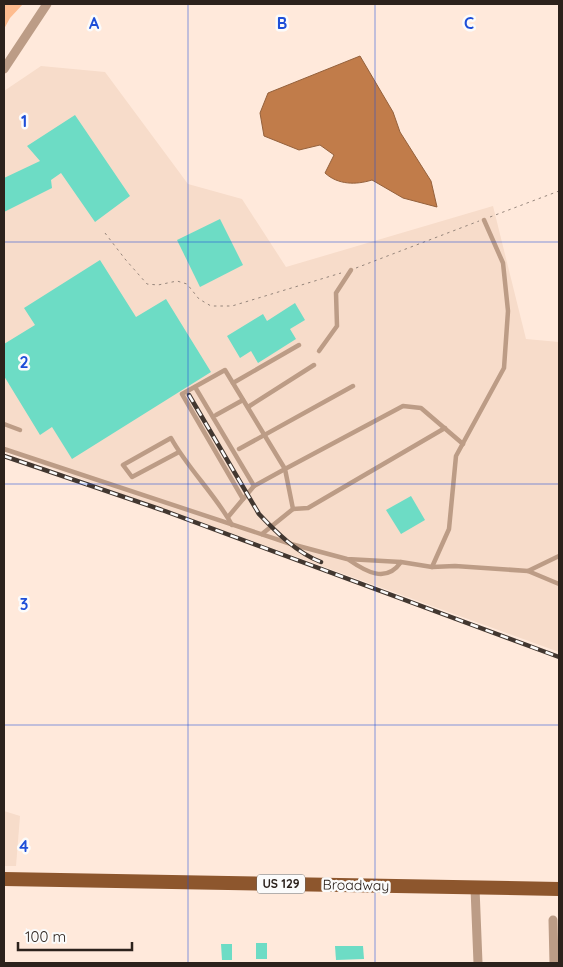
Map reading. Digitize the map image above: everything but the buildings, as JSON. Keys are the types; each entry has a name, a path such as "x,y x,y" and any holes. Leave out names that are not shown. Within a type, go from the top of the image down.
{"main road":[{"name":"Broadway","path":"4,879 559,889"}],"street":[{"path":"4,69 47,4"},
{"path":"475,888 478,963"},
{"path":"553,920 554,963"}],"lane":[{"path":"432,567 449,529 456,456 504,368 508,311 503,263 484,220"},
{"path":"319,351 337,326 336,293 350,270"},
{"path":"233,383 299,345"},
{"path":"248,407 314,365"},
{"path":"243,499 182,394 225,370 285,469 293,509"},
{"path":"239,449 353,386"},
{"path":"195,387 254,486"},
{"path":"216,415 243,400"},
{"path":"228,518 254,486 403,406 421,408 463,444"},
{"path":"4,424 20,430"},
{"path":"262,534 293,509 308,508 445,428"},
{"path":"179,452 132,477 124,465 171,438 179,452 223,509 232,525"},
{"path":"4,449 291,544 348,559 401,562 432,567 455,566 528,571 559,584"},
{"path":"528,571 559,556"},
{"path":"348,559 366,572 380,575 396,569 401,562"}],"path":[{"path":"105,233 147,284 158,285 177,281 187,284 199,299 211,306 232,306 350,270 559,191"}],"shaded area":[{"path":"4,4 23,4 10,18 4,29"},
{"path":"360,56 393,112 400,132 431,181 437,207 403,198 372,180 360,183 347,183 336,180 325,173 334,155 320,145 299,150 264,136 260,113 268,93"},
{"path":"41,66 105,72 188,184 242,199 286,267 493,206 526,339 559,342 559,652 4,451 4,91"},
{"path":"4,811 20,816 16,866 4,866"}],"railway":[{"path":"189,395 259,514 295,548 321,562"},
{"path":"4,456 162,510 559,657"}]}
